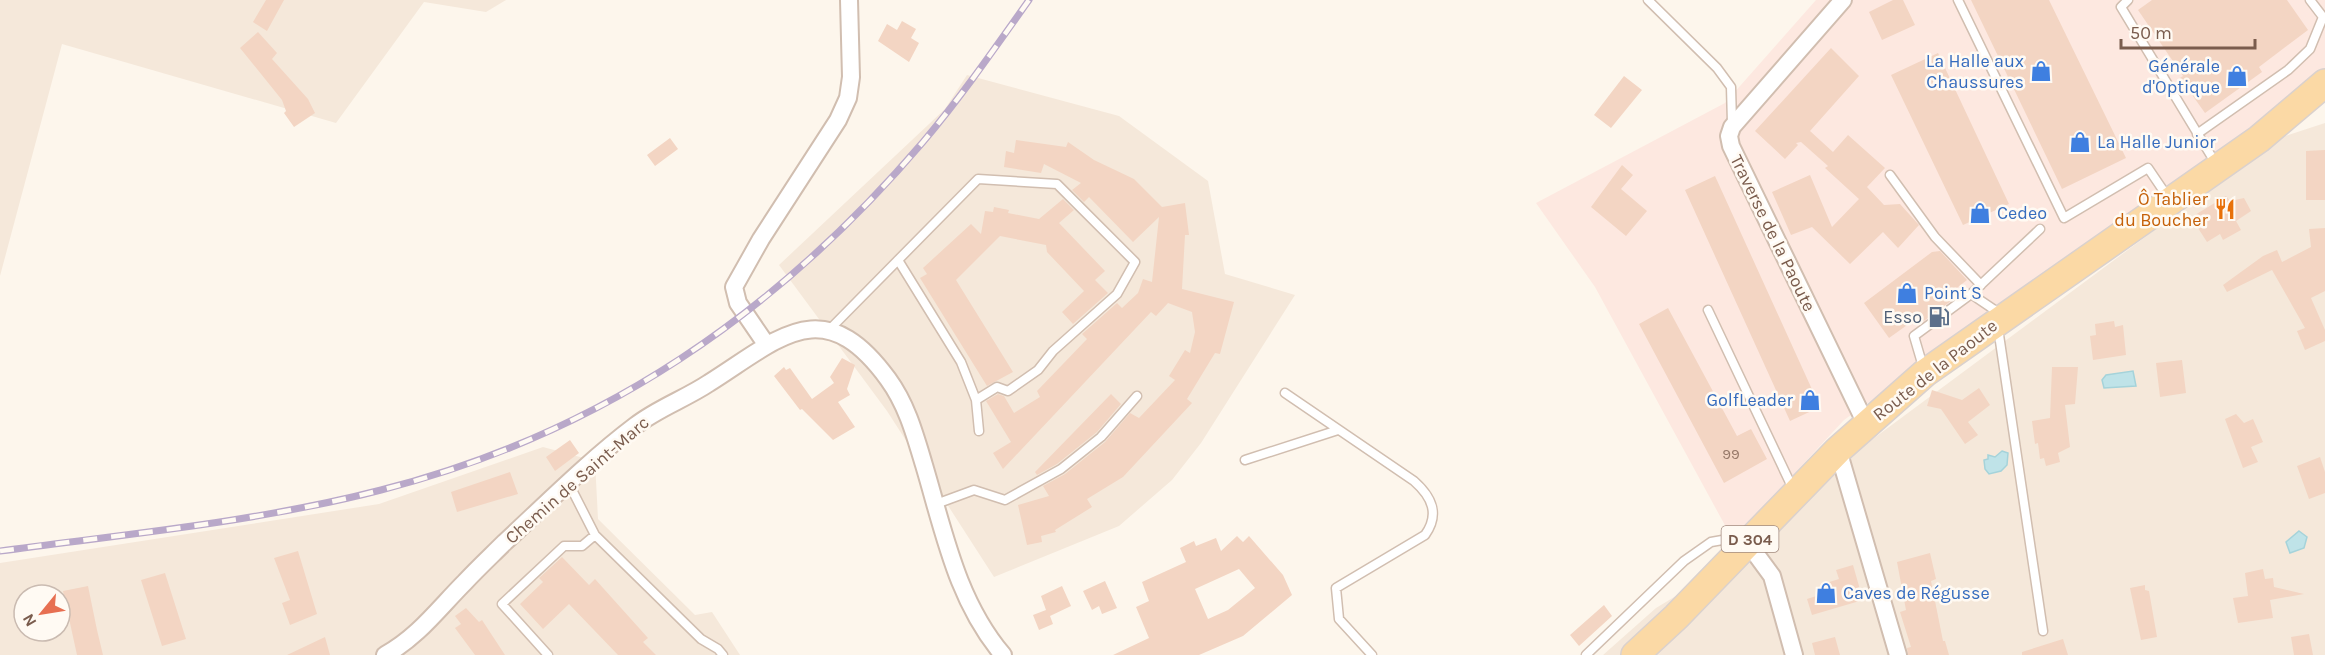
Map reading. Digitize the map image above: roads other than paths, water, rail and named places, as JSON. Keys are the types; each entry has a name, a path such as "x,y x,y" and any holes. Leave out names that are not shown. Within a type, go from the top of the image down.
{"main road":[{"name":"Route de la Paoute","path":"1635,655 1676,617 1838,450 1925,373 2271,129 2325,83"},
{"name":"Route de la Paoute","path":"2271,129 2325,112"}],"street":[{"path":"766,344 738,303 734,287 761,239 838,120 848,98 851,77 849,0"},
{"path":"1732,127 1843,0"},
{"name":"Traverse de la Paoute","path":"1732,127 1729,136 1731,146 1866,424"},
{"name":"Chemin de Saint-Marc","path":"385,655 412,638 465,581 635,426 698,390 766,344 789,333 809,328 829,330"},
{"path":"829,330 851,341 873,361 903,402 913,427 959,582 972,611 1004,655"},
{"path":"1838,450 1898,655"},
{"path":"1745,545 1772,576 1794,655"}],"lane":[{"path":"1648,0 1717,68 1731,87 1732,127"},
{"path":"1958,0 2064,218 2148,168 2170,200"},
{"path":"2128,0 2121,7 2217,167"},
{"path":"2197,134 2288,70 2310,48 2324,16 2310,0"},
{"path":"1890,175 1935,237 1981,285"},
{"path":"829,330 978,178 1057,184 1135,262 1117,294 1053,351 1038,370 1008,391 997,387 976,400"},
{"path":"1925,373 1914,336 1971,294 2040,229"},
{"path":"898,260 961,362 976,400 979,430"},
{"path":"1971,294 2000,319 2043,630"},
{"path":"1708,310 1795,494"},
{"path":"1285,393 1414,481 1428,493 1434,510 1433,524 1425,535 1336,588 1339,619 1372,655"},
{"path":"936,504 974,490 1005,500 1061,469 1101,437 1137,396"},
{"path":"1245,460 1338,430"},
{"path":"569,484 595,535 701,639 718,648 723,655"},
{"path":"548,655 502,604 564,546 582,546 595,535"},
{"path":"1586,655 1684,561 1711,542 1728,539 1745,545"}],"water":[{"path":"2133,371 2136,386 2104,388 2102,380 2106,375"},
{"path":"2002,451 2008,453 2007,465 2001,471 1989,474 1985,469 1984,460 1988,459 1988,455 1995,457"},
{"path":"2299,531 2307,537 2304,548 2290,553 2286,542"}],"railway":[{"path":"0,551 239,519 381,490 461,466 538,436 611,400 680,359 745,312 808,261 867,204 923,142 1029,0"}],"place":[{"name":"La Halle aux Chaussures","path":"2041,71"},
{"name":"Générale d'Optique","path":"2237,76"},
{"name":"La Halle Junior","path":"2080,142"},
{"name":"Ô Tablier du Boucher","path":"2225,209"},
{"name":"Cedeo","path":"1980,213"},
{"name":"Point S","path":"1907,293"},
{"name":"Esso","path":"1939,317"},
{"name":"GolfLeader","path":"1810,400"},
{"name":"Caves de Régusse","path":"1826,593"}]}
